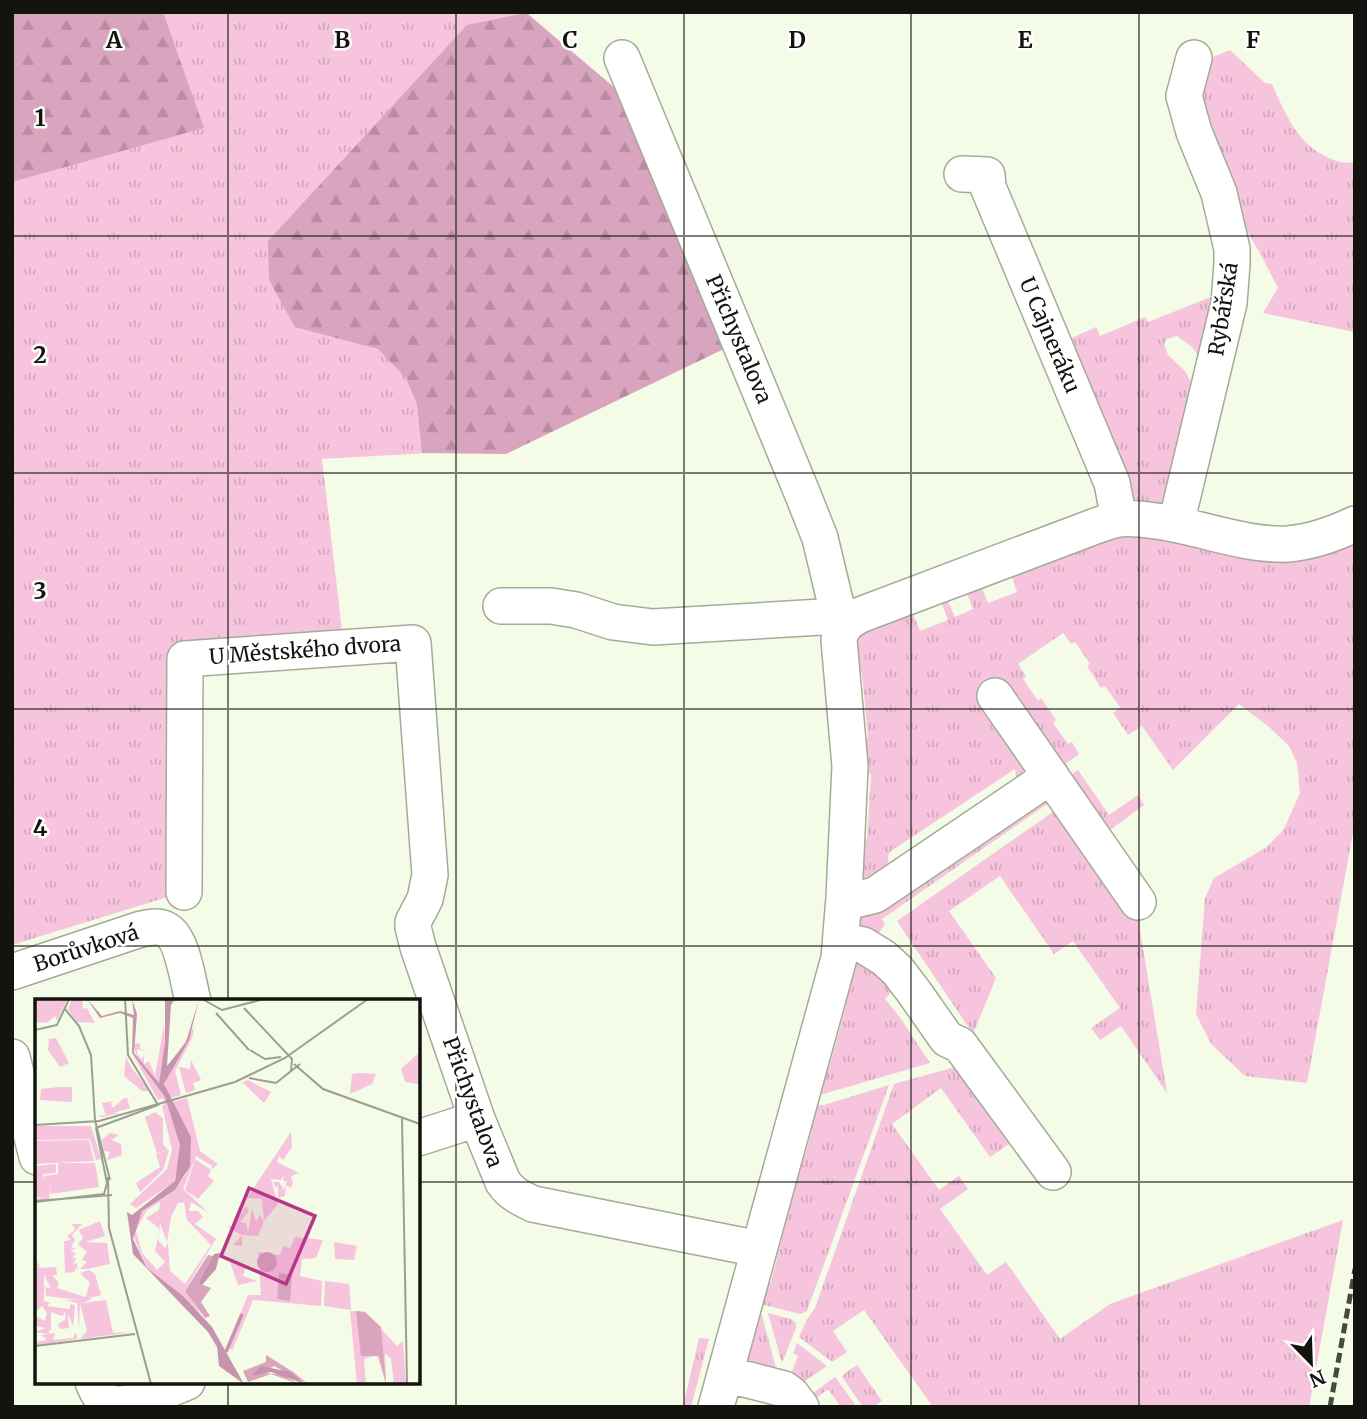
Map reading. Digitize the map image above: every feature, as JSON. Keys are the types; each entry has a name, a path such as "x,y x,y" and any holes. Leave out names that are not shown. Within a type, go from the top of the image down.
{"street":[{"name":"Přichystalova","path":"622,58 803,495 820,538 837,609 847,623"},
{"name":"Rybářská","path":"1176,524 1229,303 1233,264 1219,193 1194,132 1184,96 1194,58"},
{"name":"U Cajneráku","path":"962,174 987,175 988,187 1112,484 1119,519"},
{"path":"716,1407 836,969 841,941 850,755 839,640 841,630 860,615 1119,519 1143,519 1252,541 1287,544 1316,539 1355,524"},
{"path":"501,606 576,610 613,622 653,627 822,617 847,623"},
{"name":"U Městského dvora","path":"184,892 185,659 413,643 430,875 425,899 415,917 413,927"},
{"path":"995,696 1138,902"},
{"path":"844,898 875,895 1051,776"},
{"name":"Přichystalova","path":"413,927 477,1119 508,1190 533,1204 759,1249"},
{"name":"Borůvková","path":"12,972 138,930 163,928 172,934 178,944 192,999"},
{"path":"841,941 863,945 898,971 947,1039 960,1045 1053,1172"},
{"path":"12,1057 35,1149"},
{"path":"420,1137 477,1119"},
{"path":"725,1374 785,1389 802,1407"},
{"path":"94,1384 103,1398 118,1404 181,1384"}],"green space":[{"path":"12,12 526,12 629,100 429,453 322,459 344,648 185,659 184,892 12,945"},
{"path":"12,12 163,12 204,128 12,182"},
{"path":"526,13 629,100 726,348 506,454 422,453 417,404 406,378 378,349 295,327 269,280 268,241 467,25"},
{"path":"1230,50 1265,83 1272,84 1281,105 1305,142 1335,160 1355,162 1355,332 1263,313 1278,288 1236,211 1199,91 1206,60"},
{"path":"1226,291 1199,357 1192,347 1177,336 1167,339 1164,344 1168,355 1185,371 1198,395 1168,505 1132,508 1069,339 1096,327 1100,336 1145,317 1148,322"},
{"path":"1102,535 1355,536 1355,822 1307,1083 1245,1076 1211,1044 1196,1014 1205,898 1214,878 1267,847 1284,829 1300,793 1297,763 1289,746 1239,704 1173,770 1142,726 1128,735 1113,713 1120,707 1105,686 1101,688 1087,666 1090,664 1075,642 1071,644 1063,633 1018,664 1026,676 1023,679 1038,701 1041,698 1056,720 1053,723 1068,744 1072,742 1079,754 1055,771 1018,789 1015,769 891,851 888,856 889,876 860,883 861,843 867,839 871,775 864,769 865,739 868,738 862,673 858,671 855,637 911,609 920,631 948,620 940,599 946,597 955,617 973,609 965,588 980,583 988,603 1017,592 1010,572"},
{"path":"1078,770 1109,815 1138,795 1144,805 1106,833 1068,777"},
{"path":"1039,801 1050,802 882,919 885,925 874,938 858,927 856,915"},
{"path":"1060,807 1137,912 1167,1093 1121,1026 1100,1040 1091,1028 1120,1008 1073,941 1054,954 1000,876 949,911 996,978 973,1034 897,921"},
{"path":"858,962 898,984 885,999 930,1063 813,1097 820,1070 829,1068 846,1006 840,1000 853,966"},
{"path":"955,1067 1009,1144 990,1157 941,1088 892,1124 939,1190 959,1176 968,1189 940,1209 987,1275 1006,1262 1060,1339 1110,1304 1343,1220 1309,1407 933,1407 864,1310 833,1331 847,1352 832,1362 799,1337 815,1308 894,1084"},
{"path":"889,1085 807,1311 800,1314 757,1303 760,1288 771,1282 786,1222 781,1212 785,1195 795,1190 812,1130 805,1121 811,1105 824,1105"},
{"path":"759,1312 778,1375 749,1363 746,1358"},
{"path":"768,1313 796,1323 782,1363"},
{"path":"699,1338 709,1339 691,1407 683,1406"},
{"path":"797,1343 827,1366 799,1385 784,1377 786,1371 792,1372 798,1356 793,1353"},
{"path":"857,1365 882,1401 873,1407 863,1407 842,1377"},
{"path":"835,1377 857,1407 841,1407 828,1389 813,1401 809,1396"}],"railway":[{"path":"1330,1407 1355,1269"}]}
